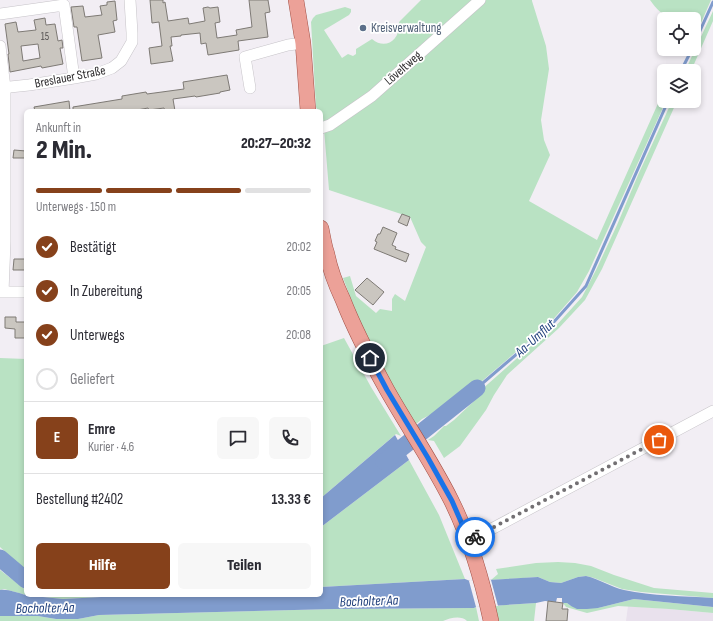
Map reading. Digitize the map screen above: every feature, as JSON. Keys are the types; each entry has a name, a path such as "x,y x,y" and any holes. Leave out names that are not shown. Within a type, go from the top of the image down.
{"main road":[{"path":"296,0 303,43 308,109"},
{"path":"324,256 360,340 387,390 452,501 469,540 490,614"}],"street":[{"name":"Breslauer Straße","path":"2,88 96,74 112,68 121,61 132,42 130,0"},
{"name":"Löveltweg","path":"323,127 330,125 372,96 480,0"},
{"path":"0,14 64,5 74,78"},
{"path":"250,88 245,57 288,45 303,43"},
{"path":"0,46 5,198 1,292 24,292"},
{"path":"469,540 713,411"}],"shaded area":[{"path":"628,606 713,613 713,621 626,621"}],"green space":[{"path":"421,0 532,0 546,46 549,69 541,120 544,140 550,155 529,201 597,240 657,106 657,108 663,108 589,271 577,292 550,323 475,387 461,391 438,411 422,419 415,425 373,351 361,325 343,278 350,276 356,296 376,313 380,309 392,311 392,299 395,294 405,301 426,247 421,242 410,217 329,190 323,109 317,109 316,107 311,22 316,15 345,7 351,9 349,15 324,30 342,58 348,54 353,56 356,54 356,49 372,39 382,44 392,41 398,34 399,22"},
{"path":"650,0 711,0 701,23 701,12 661,12"},
{"path":"713,11 713,21 701,48 701,37"},
{"path":"692,56 698,56 694,64 688,64"},
{"path":"669,108 674,108 602,269 585,300 559,328 507,375 486,410 460,446 444,458 434,441 428,440 444,426 454,420 473,402 480,391 532,345 554,328 582,297 617,225"},
{"path":"344,338 371,387 401,436 396,434 323,496 323,345"},
{"path":"0,358 24,359 24,569 0,547"},
{"path":"409,460 439,515 465,579 323,587 323,525"},
{"path":"558,562 591,566 654,588 713,593 713,598 622,589 586,576 561,583 550,582 538,577 491,580 498,574 496,569 536,563"},
{"path":"0,570 24,588 24,594 4,589 0,590"},
{"path":"43,597 101,597 63,599"},
{"path":"634,599 713,607 713,613 618,606 587,613 566,607 563,603 567,603 571,606 598,608"},
{"path":"536,603 534,621 498,621 495,606"},
{"path":"476,607 479,621 467,621 462,618 452,618 443,621 0,621 0,616 38,616 56,619 78,619 99,615"}],"water":[{"path":"395,435 409,460 323,525 323,496"},
{"name":"Bocholter Aa","path":"586,576 619,589 635,592 657,595 713,598 713,607 634,599 598,608 577,609 567,603 562,603 562,598 557,598 556,602 545,601 474,608 335,609 99,615 78,619 56,619 38,616 0,616 0,590 24,594 24,597 63,599 101,597 323,597 323,587 465,579 470,581 538,577 550,582 561,583"}],"pier":[{"path":"491,580 498,606 476,607 469,581"}],"building":[{"path":"150,0 163,0 163,3 165,2 168,21 188,18 189,24 205,21 203,8 218,7 220,22 215,23 217,38 237,35 236,30 252,27 249,0 268,0 270,12 265,13 268,37 238,41 239,50 208,55 206,43 201,44 200,33 171,37 172,46 170,46 173,61 151,64 149,48 162,46 159,22 152,23"},
{"path":"115,1 117,20 113,21 115,32 98,35 102,58 82,61 77,27 74,27 71,7 83,6 85,17 102,15 100,6 107,5 107,2"},
{"path":"45,18 46,25 55,24 58,41 62,40 63,48 60,48 63,64 42,68 41,66 10,72 5,24 16,22 18,32 36,30 34,20","holes":["38,44 40,58 23,61 21,46"]},
{"path":"227,75 230,90 196,97 173,99 175,109 73,109 73,107 122,99 122,96 146,92 147,94 184,89 183,82"},
{"path":"69,101 70,109 34,109 34,107"},
{"path":"14,150 24,151 24,158 13,158"},
{"path":"402,214 410,217 407,226 398,222"},
{"path":"383,227 397,233 392,245 396,247 395,249 409,254 406,262 374,249 377,242 375,241"},
{"path":"14,259 24,259 24,270 13,270"},
{"path":"367,278 384,292 373,305 355,290"},
{"path":"5,317 16,317 16,322 24,322 24,338 15,338 15,329 5,328"},
{"path":"548,601 563,603 562,609 568,609 567,621 546,621"}],"waterway":[{"name":"Aa-Umflut","path":"701,29 713,2"},
{"name":"Aa-Umflut","path":"684,64 688,56"},
{"name":"Aa-Umflut","path":"477,388 552,324 586,286 665,108"},
{"name":"Aa-Umflut","path":"384,462 477,388"},
{"path":"0,558 24,578"}],"way so far":[{"path":"475,537 659,440"}],"place":[{"name":"Kreisverwaltung","path":"363,28"}],"route":[{"path":"370,358 452,501 469,540 475,537"}]}
